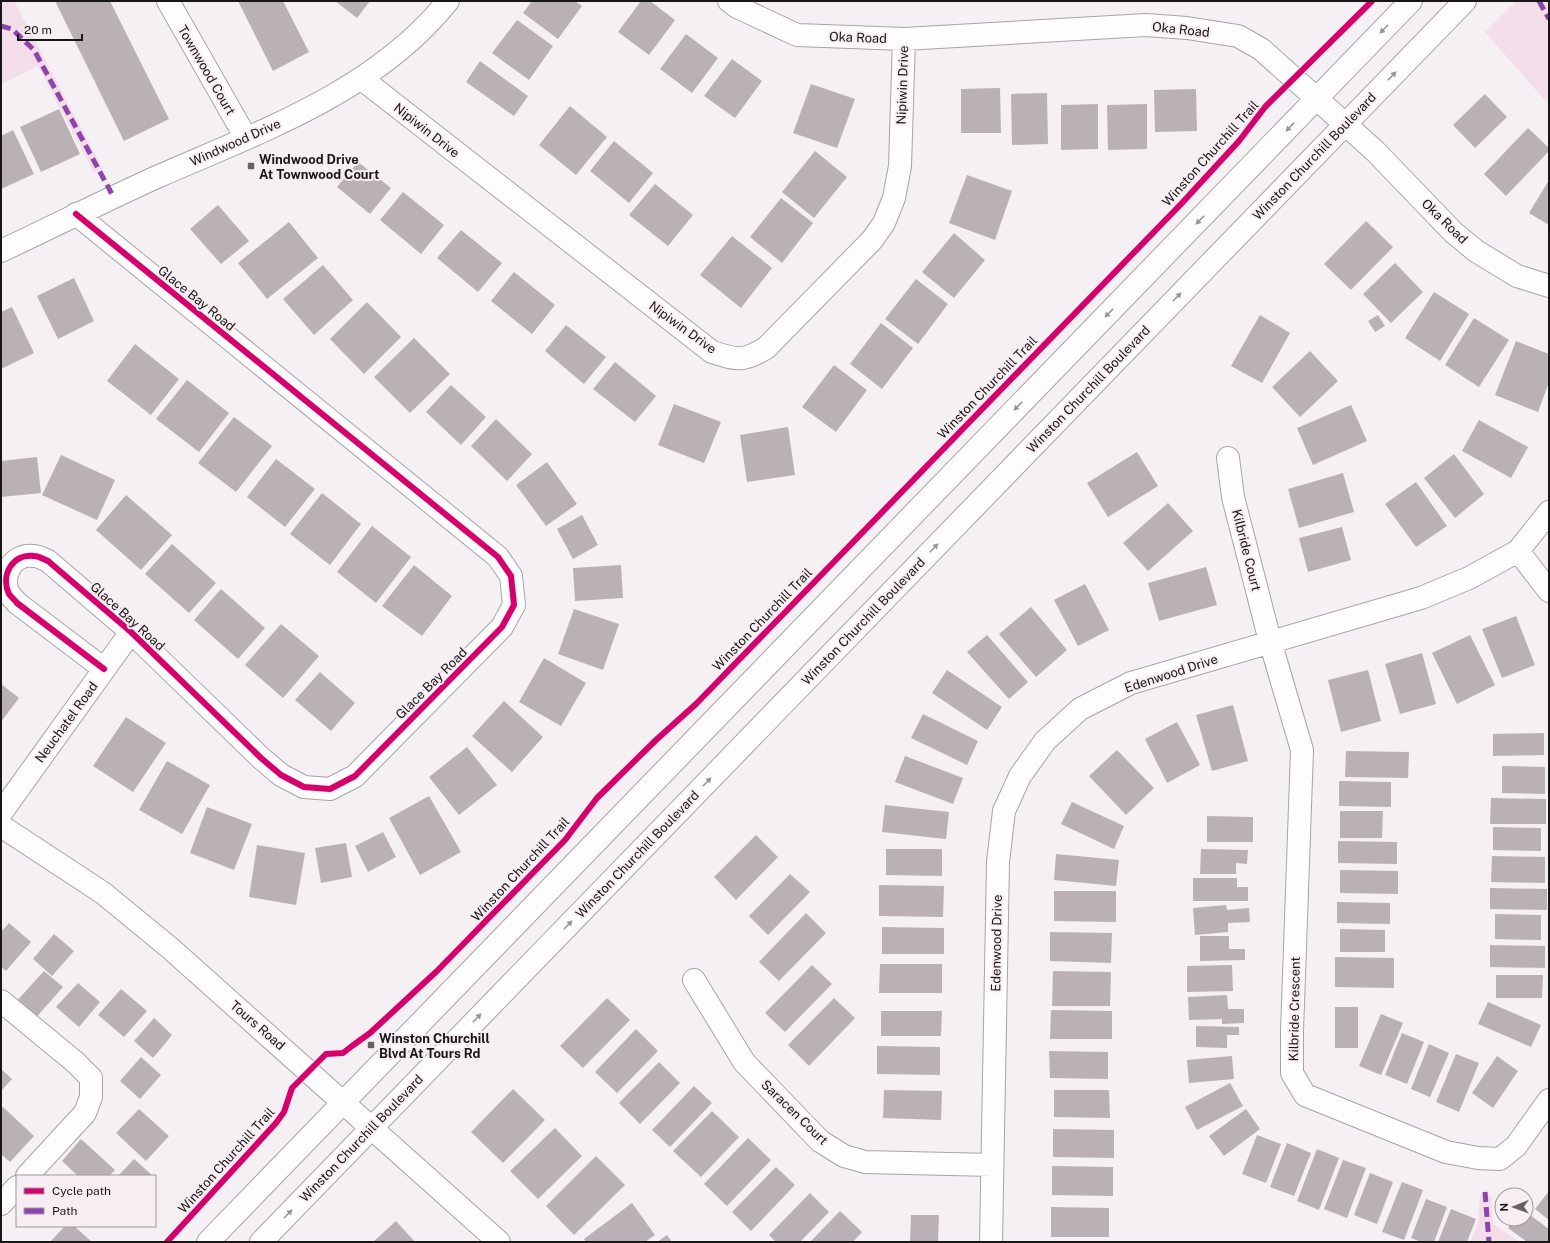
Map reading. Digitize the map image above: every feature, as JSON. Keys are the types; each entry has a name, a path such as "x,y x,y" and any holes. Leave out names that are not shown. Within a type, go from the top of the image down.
{"street":[{"name":"Townwood Court","path":"168,1 246,138"},
{"name":"Windwood Drive","path":"1,251 76,214 300,113 362,79 399,50 448,1"},
{"name":"Oka Road","path":"729,1 736,7 797,35 904,39 1146,25 1188,28 1238,36 1261,49 1375,151 1453,232 1476,251 1517,276 1549,286"},
{"path":"208,1242 1411,1"},
{"name":"Winston Churchill Boulevard","path":"261,1242 1465,1"},
{"name":"Nipiwin Drive","path":"362,79 712,352 731,358 750,358 766,348 872,240 884,223 894,198 900,166 904,39"},
{"name":"Glace Bay Road","path":"76,214 498,557 511,576 514,605 502,627 355,776 330,789 304,787 281,774 261,758 131,632 48,561 33,556 18,558 8,566 6,579 8,593 17,603 104,669"},
{"name":"Kilbride Court","path":"1228,458 1233,497 1270,641"},
{"name":"Edenwood Drive","path":"991,1242 998,862 1004,811 1020,776 1046,741 1080,709 1132,683 1270,641 1421,598 1469,578 1518,551 1549,512"},
{"path":"1518,551 1549,591"},
{"name":"Neuchatel Road","path":"1,813 131,632"},
{"name":"Kilbride Crescent","path":"1270,641 1302,750 1292,1073 1305,1095 1446,1152 1478,1158 1500,1159 1516,1146 1549,1100"},
{"name":"Tours Road","path":"1,826 103,893 170,948 499,1242"},
{"name":"Saracen Court","path":"694,980 744,1062 820,1140 844,1156 865,1162 992,1165"},
{"path":"1,1002 75,1062 91,1078 91,1097 85,1113 28,1175"},
{"path":"1,1204 16,1188"}],"shaded area":[{"path":"1,1 14,1 103,169 94,173 38,66 1,84"},
{"path":"1516,1 1549,1 1549,105 1485,32"},
{"path":"1480,1195 1491,1196 1494,1227 1498,1227 1520,1242 1470,1242 1478,1224"}],"building":[{"path":"55,1 110,1 169,119 124,141"},
{"path":"238,1 283,1 309,52 273,71"},
{"path":"335,1 370,1 357,18"},
{"path":"532,1 575,1 582,6 558,39 523,13"},
{"path":"641,1 650,1 675,20 649,55 618,32"},
{"path":"517,20 553,46 529,80 492,53"},
{"path":"686,34 718,58 692,93 660,69"},
{"path":"732,59 762,81 735,118 704,96"},
{"path":"480,61 528,96 514,116 466,82"},
{"path":"811,84 855,99 837,148 793,133"},
{"path":"1000,88 1001,133 961,133 961,89"},
{"path":"1196,89 1197,131 1155,132 1154,90"},
{"path":"1047,93 1048,144 1012,145 1011,94"},
{"path":"1485,94 1507,117 1475,148 1453,125"},
{"path":"1098,104 1098,149 1061,150 1061,105"},
{"path":"1147,104 1147,149 1108,150 1107,105"},
{"path":"570,106 607,137 576,175 539,145"},
{"path":"59,109 80,154 41,172 20,127"},
{"path":"1528,128 1549,148 1549,151 1506,196 1484,174"},
{"path":"13,130 34,174 1,189 1,136"},
{"path":"614,141 653,173 629,203 590,171"},
{"path":"815,151 847,177 814,218 782,192"},
{"path":"358,162 391,188 370,214 337,187"},
{"path":"967,175 1012,191 995,240 949,223"},
{"path":"1549,180 1549,225 1529,213"},
{"path":"655,184 693,215 668,246 629,215"},
{"path":"403,192 444,225 421,254 380,220"},
{"path":"781,198 813,223 782,263 750,237"},
{"path":"218,205 249,241 221,264 190,229"},
{"path":"1366,221 1393,247 1351,290 1324,264"},
{"path":"289,222 318,258 267,299 238,263"},
{"path":"461,230 502,263 478,292 437,258"},
{"path":"954,233 985,260 954,298 922,272"},
{"path":"732,236 772,268 741,308 700,275"},
{"path":"1395,263 1423,292 1391,323 1363,294"},
{"path":"323,265 353,300 314,335 283,299"},
{"path":"514,272 555,305 532,334 491,301"},
{"path":"74,278 94,321 58,339 37,296"},
{"path":"916,279 948,304 918,344 885,319"},
{"path":"1434,292 1469,314 1440,361 1405,338"},
{"path":"367,302 401,337 364,374 330,339"},
{"path":"12,307 34,353 1,369 1,312"},
{"path":"1260,315 1290,333 1262,383 1231,366"},
{"path":"1378,315 1385,326 1375,332 1368,321"},
{"path":"1474,318 1509,340 1479,387 1445,365"},
{"path":"881,323 913,348 882,389 850,364"},
{"path":"566,325 606,357 584,384 545,351"},
{"path":"414,338 450,374 410,413 374,377"},
{"path":"1516,341 1549,354 1549,382 1538,412 1495,395"},
{"path":"135,344 179,379 151,415 107,381"},
{"path":"1310,351 1338,381 1300,417 1272,387"},
{"path":"615,362 656,396 635,422 593,389"},
{"path":"834,365 867,390 836,432 802,407"},
{"path":"187,380 229,413 199,452 156,419"},
{"path":"451,385 486,417 461,445 426,412"},
{"path":"674,404 721,422 704,463 658,445"},
{"path":"1351,405 1367,441 1313,465 1297,428"},
{"path":"234,417 272,446 236,492 198,463"},
{"path":"496,419 532,454 507,481 471,446"},
{"path":"1479,420 1528,447 1511,478 1462,451"},
{"path":"788,427 795,475 747,482 740,435"},
{"path":"1137,452 1158,486 1108,517 1087,483"},
{"path":"1454,454 1484,494 1455,518 1424,478"},
{"path":"61,455 115,480 97,520 42,495"},
{"path":"37,457 41,493 1,497 1,461"},
{"path":"276,459 315,489 285,527 247,497"},
{"path":"547,462 577,504 546,526 516,485"},
{"path":"1343,473 1354,512 1299,528 1288,489"},
{"path":"1416,482 1447,526 1416,547 1385,504"},
{"path":"322,493 361,524 330,565 290,534"},
{"path":"126,495 172,535 141,570 96,530"},
{"path":"1168,503 1193,531 1148,571 1123,543"},
{"path":"582,515 598,545 573,559 557,529"},
{"path":"372,526 411,557 376,603 337,572"},
{"path":"1342,527 1351,560 1308,572 1299,538"},
{"path":"172,544 216,583 189,613 145,574"},
{"path":"414,565 452,596 422,636 382,606"},
{"path":"621,565 623,598 575,601 573,568"},
{"path":"1206,567 1217,605 1159,621 1148,583"},
{"path":"1085,584 1109,630 1078,646 1054,600"},
{"path":"221,589 265,628 238,659 194,620"},
{"path":"1031,607 1067,650 1036,677 999,634"},
{"path":"574,609 619,624 603,670 558,654"},
{"path":"1516,616 1535,665 1502,678 1482,629"},
{"path":"281,624 319,656 283,698 245,665"},
{"path":"987,635 1028,682 1009,699 967,652"},
{"path":"1470,635 1495,685 1457,704 1432,653"},
{"path":"1422,653 1436,704 1400,714 1385,664"},
{"path":"544,658 586,683 561,726 519,702"},
{"path":"947,670 1002,707 987,730 932,693"},
{"path":"1368,670 1381,721 1341,732 1328,680"},
{"path":"320,672 355,703 331,731 295,700"},
{"path":"1,684 19,698 1,722"},
{"path":"504,701 543,737 512,772 472,736"},
{"path":"1233,705 1248,761 1212,771 1196,715"},
{"path":"923,714 978,741 967,765 911,738"},
{"path":"126,717 166,743 133,792 93,766"},
{"path":"1177,722 1200,765 1167,783 1145,739"},
{"path":"1544,733 1544,755 1493,756 1493,734"},
{"path":"467,747 497,785 459,815 429,777"},
{"path":"1117,750 1154,788 1126,815 1089,776"},
{"path":"1346,751 1409,752 1408,778 1345,777"},
{"path":"905,756 963,778 953,804 895,782"},
{"path":"167,761 210,785 182,834 139,810"},
{"path":"1502,766 1545,767 1545,794 1502,793"},
{"path":"1339,781 1391,782 1391,807 1339,806"},
{"path":"429,796 461,852 420,875 389,818"},
{"path":"1491,798 1546,799 1546,824 1490,824"},
{"path":"1072,802 1124,826 1114,849 1061,824"},
{"path":"885,805 949,812 946,839 882,832"},
{"path":"207,807 252,824 234,870 190,853"},
{"path":"1340,811 1383,811 1382,838 1340,838"},
{"path":"1207,816 1253,817 1253,842 1207,842"},
{"path":"1493,827 1541,828 1541,851 1493,850"},
{"path":"383,832 396,857 368,872 355,846"},
{"path":"756,835 778,857 736,900 714,877"},
{"path":"1338,841 1397,842 1397,864 1338,863"},
{"path":"346,843 352,877 321,883 315,848"},
{"path":"257,845 305,853 296,905 249,897"},
{"path":"886,849 942,849 942,876 886,875"},
{"path":"1201,849 1248,850 1247,864 1236,863 1236,874 1200,874"},
{"path":"1056,854 1119,860 1116,886 1054,880"},
{"path":"1492,856 1545,857 1545,883 1491,882"},
{"path":"1340,870 1398,871 1398,894 1340,893"},
{"path":"790,874 810,892 768,935 749,916"},
{"path":"1193,878 1237,878 1237,887 1248,887 1248,901 1193,901"},
{"path":"879,885 944,886 943,917 879,916"},
{"path":"1490,888 1547,889 1547,910 1490,909"},
{"path":"1054,891 1116,891 1116,922 1054,921"},
{"path":"1337,902 1390,903 1390,924 1337,923"},
{"path":"1226,905 1227,910 1249,908 1250,922 1228,923 1228,932 1195,935 1193,908"},
{"path":"806,913 826,933 779,981 759,962"},
{"path":"1495,914 1541,915 1541,940 1495,939"},
{"path":"9,923 31,942 6,971 1,967 1,932"},
{"path":"882,927 944,928 944,954 882,954"},
{"path":"1340,929 1385,930 1385,952 1340,952"},
{"path":"1050,932 1112,933 1111,963 1050,961"},
{"path":"54,934 74,951 52,976 33,959"},
{"path":"1200,936 1229,936 1229,949 1245,949 1245,960 1200,961"},
{"path":"1490,945 1545,946 1545,968 1490,967"},
{"path":"1335,957 1394,958 1394,988 1335,987"},
{"path":"880,964 942,964 942,993 879,993"},
{"path":"812,965 832,984 785,1032 765,1013"},
{"path":"1232,965 1233,991 1187,992 1187,966"},
{"path":"44,971 63,987 33,1021 14,1004"},
{"path":"1053,971 1111,972 1110,1006 1052,1006"},
{"path":"1496,975 1543,975 1542,998 1496,998"},
{"path":"78,983 100,1002 79,1027 56,1007"},
{"path":"121,989 147,1011 124,1037 98,1015"},
{"path":"1227,995 1228,1009 1244,1009 1244,1023 1222,1024 1222,1019 1189,1020 1188,997"},
{"path":"607,998 630,1020 583,1068 560,1046"},
{"path":"834,998 855,1018 809,1066 788,1045"},
{"path":"1488,1002 1541,1025 1531,1047 1478,1024"},
{"path":"1335,1007 1358,1007 1358,1048 1335,1048"},
{"path":"1051,1010 1112,1011 1112,1039 1050,1039"},
{"path":"881,1011 942,1011 941,1036 881,1036"},
{"path":"1381,1014 1403,1023 1381,1075 1359,1066"},
{"path":"154,1018 172,1035 153,1058 134,1041"},
{"path":"1196,1026 1239,1027 1239,1035 1227,1035 1227,1048 1196,1047"},
{"path":"636,1029 658,1051 617,1093 595,1072"},
{"path":"1402,1033 1424,1042 1407,1084 1385,1075"},
{"path":"1429,1044 1449,1053 1430,1097 1411,1089"},
{"path":"877,1046 940,1047 940,1075 877,1074"},
{"path":"1049,1051 1108,1052 1108,1079 1050,1078"},
{"path":"1456,1054 1479,1063 1459,1112 1436,1102"},
{"path":"1232,1056 1234,1079 1189,1083 1187,1060"},
{"path":"1497,1056 1518,1071 1493,1108 1472,1093"},
{"path":"141,1057 161,1075 140,1099 120,1081"},
{"path":"659,1062 680,1083 640,1124 619,1103"},
{"path":"1,1069 12,1079 1,1091"},
{"path":"1230,1083 1243,1106 1197,1130 1185,1107"},
{"path":"694,1086 712,1103 670,1147 652,1130"},
{"path":"513,1089 545,1120 503,1163 471,1132"},
{"path":"884,1090 942,1091 941,1120 883,1118"},
{"path":"1054,1090 1109,1090 1110,1118 1054,1117"},
{"path":"3,1107 34,1136 10,1162 1,1154 1,1109"},
{"path":"139,1109 169,1136 146,1161 116,1133"},
{"path":"1246,1109 1260,1129 1224,1156 1209,1136"},
{"path":"712,1111 739,1137 701,1177 673,1151"},
{"path":"555,1128 582,1156 538,1199 510,1171"},
{"path":"1053,1129 1114,1130 1114,1158 1053,1157"},
{"path":"1257,1135 1281,1144 1266,1183 1242,1174"},
{"path":"748,1138 771,1160 727,1206 704,1184"},
{"path":"81,1139 115,1170 110,1175 77,1175 62,1161"},
{"path":"1287,1143 1311,1153 1294,1196 1270,1187"},
{"path":"1317,1149 1339,1158 1319,1210 1297,1201"},
{"path":"596,1156 625,1185 574,1235 546,1206"},
{"path":"134,1159 152,1175 119,1175"},
{"path":"1343,1160 1366,1168 1347,1218 1324,1209"},
{"path":"1052,1166 1113,1167 1113,1196 1052,1195"},
{"path":"776,1167 795,1185 751,1231 732,1212"},
{"path":"1370,1173 1393,1182 1377,1224 1354,1215"},
{"path":"1402,1182 1423,1190 1404,1240 1382,1232"},
{"path":"1549,1191 1549,1220 1535,1209"},
{"path":"810,1193 829,1212 800,1242 776,1242 769,1235"},
{"path":"1426,1199 1447,1207 1434,1242 1421,1242 1411,1238"},
{"path":"632,1203 655,1235 645,1242 586,1242 584,1239"},
{"path":"1051,1207 1109,1208 1109,1237 1051,1237"},
{"path":"1451,1209 1476,1219 1467,1242 1438,1242"},
{"path":"840,1211 862,1232 853,1242 810,1242"},
{"path":"911,1215 939,1215 938,1242 910,1242"},
{"path":"1534,1218 1549,1229 1549,1242 1527,1242 1508,1228 1534,1227"},
{"path":"396,1221 415,1242 373,1242"},
{"path":"64,1227 75,1227 92,1242 50,1242"},
{"path":"667,1235 672,1242 657,1242"}],"marked path":[{"path":"1539,1 1549,19"},
{"path":"1,26 12,29 34,50 113,196"},
{"path":"1485,1192 1489,1242"}],"cycle path":[{"name":"Winston Churchill Trail","path":"167,1242 276,1123 284,1112 292,1088 326,1054 343,1053 370,1033 437,971 565,840 597,798 656,740 696,704 1182,203 1239,141 1265,107 1372,1"},
{"path":"76,214 498,557 511,576 514,605 502,627 355,776 330,789 304,787 281,775 261,758 131,632 48,561 37,556 27,556 14,562 7,573 6,580 9,594 17,603 104,669"}],"place":[{"name":"Windwood Drive At Townwood Court","path":"251,166"},
{"name":"Winston Churchill Blvd At Tours Rd","path":"371,1045"}]}
